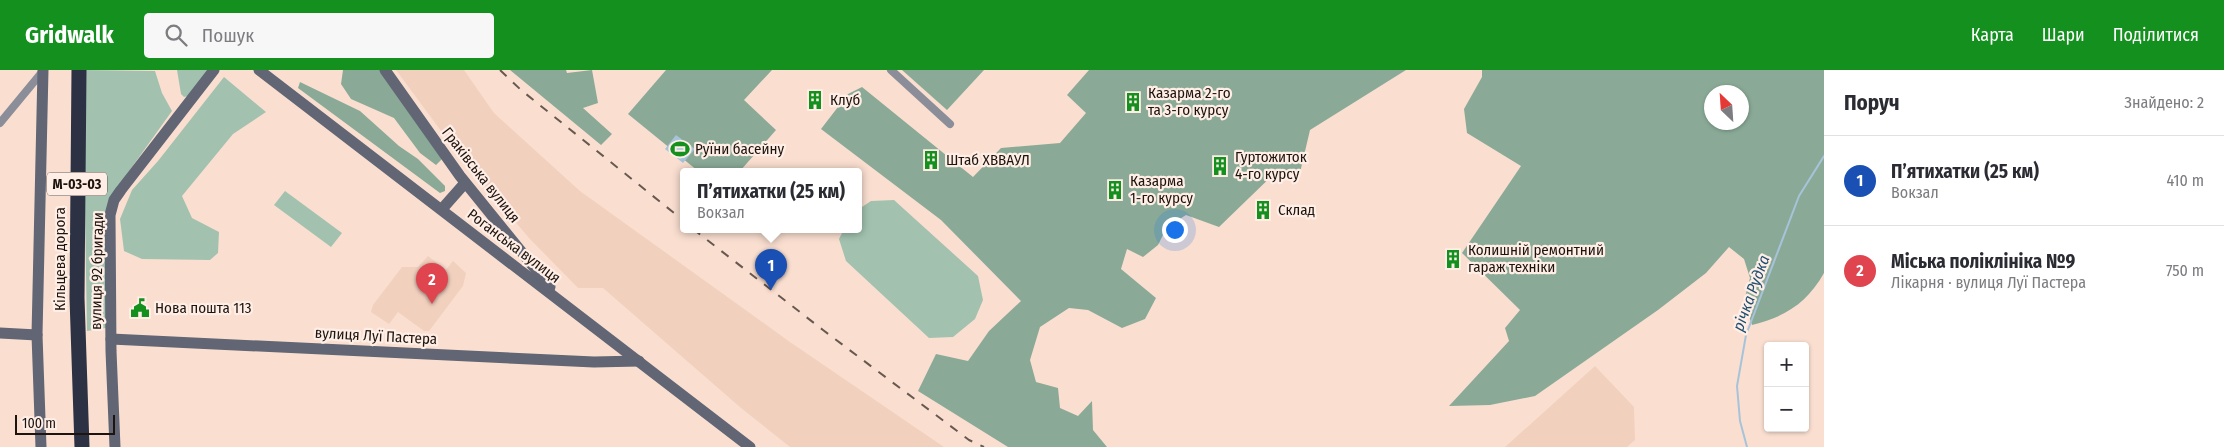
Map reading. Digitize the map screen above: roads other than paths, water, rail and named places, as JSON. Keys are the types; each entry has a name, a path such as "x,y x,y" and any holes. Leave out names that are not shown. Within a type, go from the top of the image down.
{"highway":[{"name":"Кільцева дорога","path":"79,70 76,298 82,447"}],"street":[{"path":"0,123 43,70"},
{"path":"41,447 37,335 43,70"},
{"name":"вулиця 92 бригади","path":"115,447 109,233 114,200 214,70"},
{"name":"Роганська вулиця","path":"259,70 557,296 742,445"},
{"name":"Граківська вулиця","path":"386,70 465,183 557,296"},
{"path":"891,70 950,124"},
{"path":"442,209 465,183"},
{"path":"0,333 37,335"},
{"name":"вулиця Луї Пастера","path":"111,339 594,362 639,361"}],"water":[{"name":"Руїни басейну","path":"676,135 695,149 683,163 665,149"}],"waterway":[{"name":"річка Рудка","path":"1747,447 1740,421 1737,386 1746,335 1799,196 1824,156"}],"railway":[{"path":"500,70 521,90 680,218"},
{"path":"698,233 969,440 984,447"}],"place":[{"name":"Клуб","path":"815,100"},
{"name":"Казарма 2-го та 3-го курсу","path":"1133,102"},
{"name":"Руїни басейну","path":"680,149"},
{"name":"Штаб ХВВАУЛ","path":"931,160"},
{"name":"Гуртожиток 4-го курсу","path":"1220,166"},
{"name":"Казарма 1-го курсу","path":"1115,190"},
{"name":"Склад","path":"1263,210"},
{"name":"Колишній ремонтний гараж техніки","path":"1453,259"},
{"name":"Пʼятихатки (25 км)","path":"771,290"},
{"name":"Міська поліклініка №9","path":"432,304"},
{"name":"Нова пошта 113","path":"140,308"}]}
